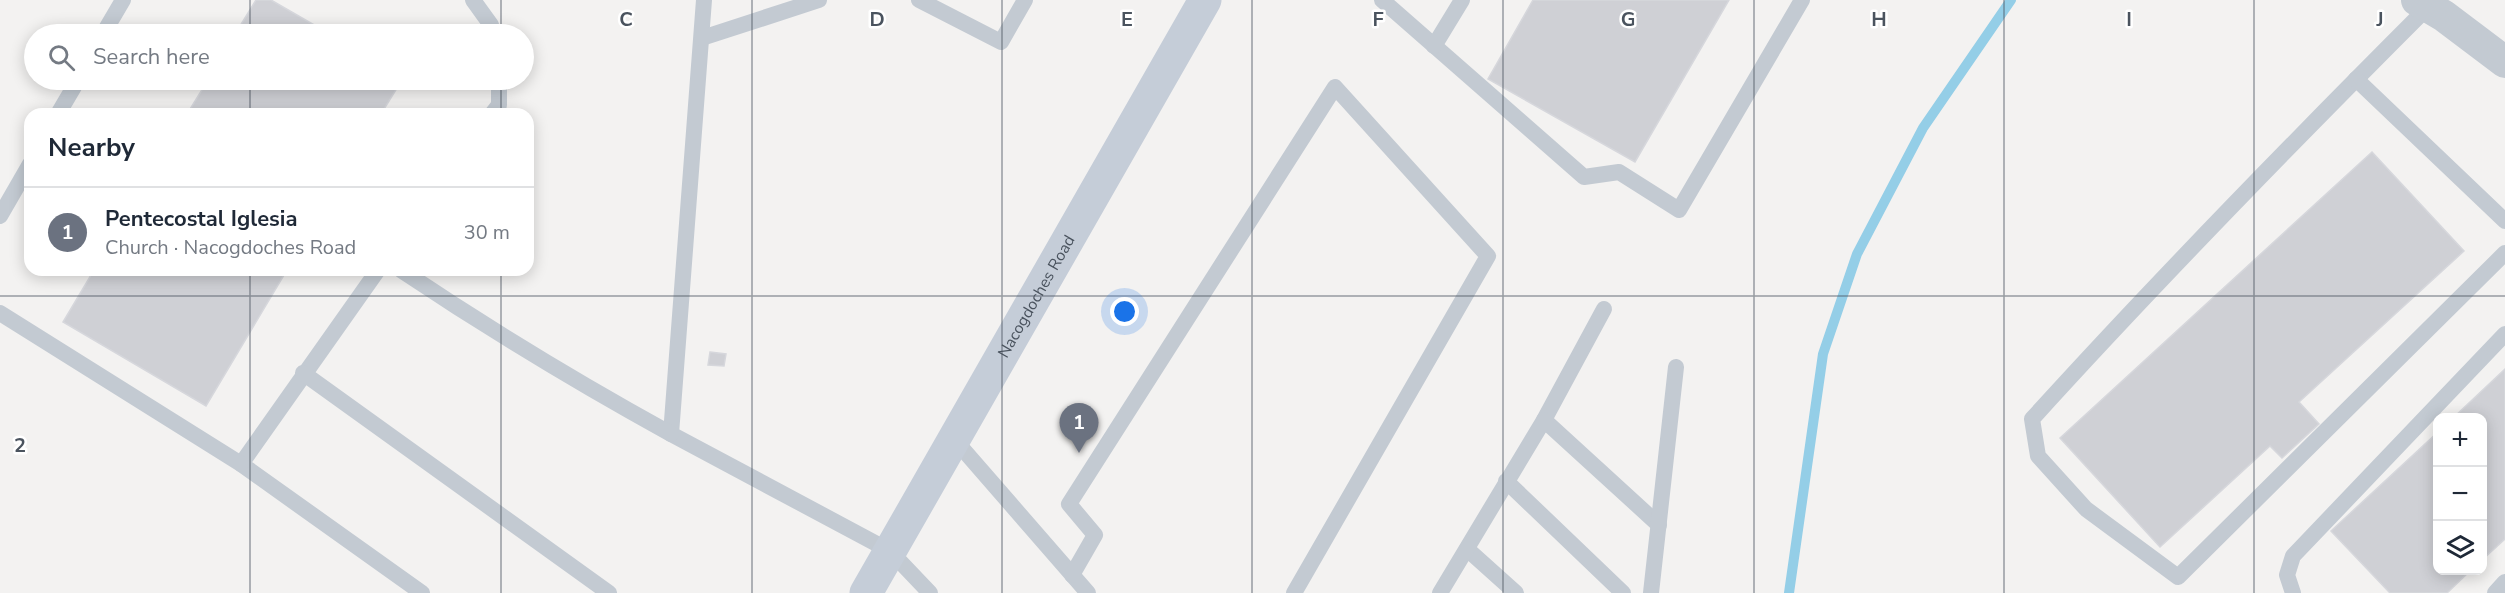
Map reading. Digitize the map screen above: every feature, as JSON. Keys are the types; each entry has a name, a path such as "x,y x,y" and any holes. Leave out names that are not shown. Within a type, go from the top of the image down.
{"main road":[{"name":"Nacogdoches Road","path":"866,593 1205,0"}],"street":[{"path":"2422,3 2505,62"}],"lane":[{"path":"110,24 123,0"},
{"path":"473,0 490,24"},
{"path":"671,434 704,0"},
{"path":"702,38 819,0"},
{"path":"919,0 1001,42 1025,0"},
{"path":"1382,0 1584,177 1619,172 1679,210 1802,0"},
{"path":"1434,46 1462,0"},
{"path":"2422,3 2356,79 2126,316 2032,419 2038,456 2086,509 2178,577 2505,253"},
{"path":"2356,79 2505,221"},
{"path":"1072,575 1095,535 1069,504 1335,87 1488,256 1294,593"},
{"path":"62,108 72,90"},
{"path":"497,108 499,105 499,90"},
{"path":"0,216 24,174"},
{"path":"241,464 374,276"},
{"path":"410,276 496,333 587,388 890,551 930,593"},
{"path":"1440,593 1544,420 1604,309"},
{"path":"0,313 241,464 422,593"},
{"path":"2293,593 2287,575 2293,556 2505,334"},
{"path":"1651,593 1676,367"},
{"path":"303,373 609,593"},
{"path":"1544,420 1659,525"},
{"path":"954,439 1088,593"},
{"path":"1506,481 1623,593"},
{"path":"1467,549 1516,593"},
{"path":"2495,593 2505,582"}],"building":[{"path":"256,0 271,0 313,24 241,24"},
{"path":"1533,0 1729,0 1635,162 1488,79"},
{"path":"202,90 396,90 385,108 191,108"},
{"path":"2372,152 2464,251 2299,402 2319,424 2282,458 2270,446 2160,547 2060,438"},
{"path":"90,276 283,276 206,406 63,322"},
{"path":"710,352 726,354 724,366 708,365"},
{"path":"2505,369 2505,539 2487,555 2487,413 2458,413"},
{"path":"2433,437 2433,575 2466,575 2447,593 2390,593 2331,531"}],"waterway":[{"path":"1789,593 1823,354 1857,254 1923,128 2011,0"}],"place":[{"name":"Pentecostal Iglesia","path":"1079,453"}]}
